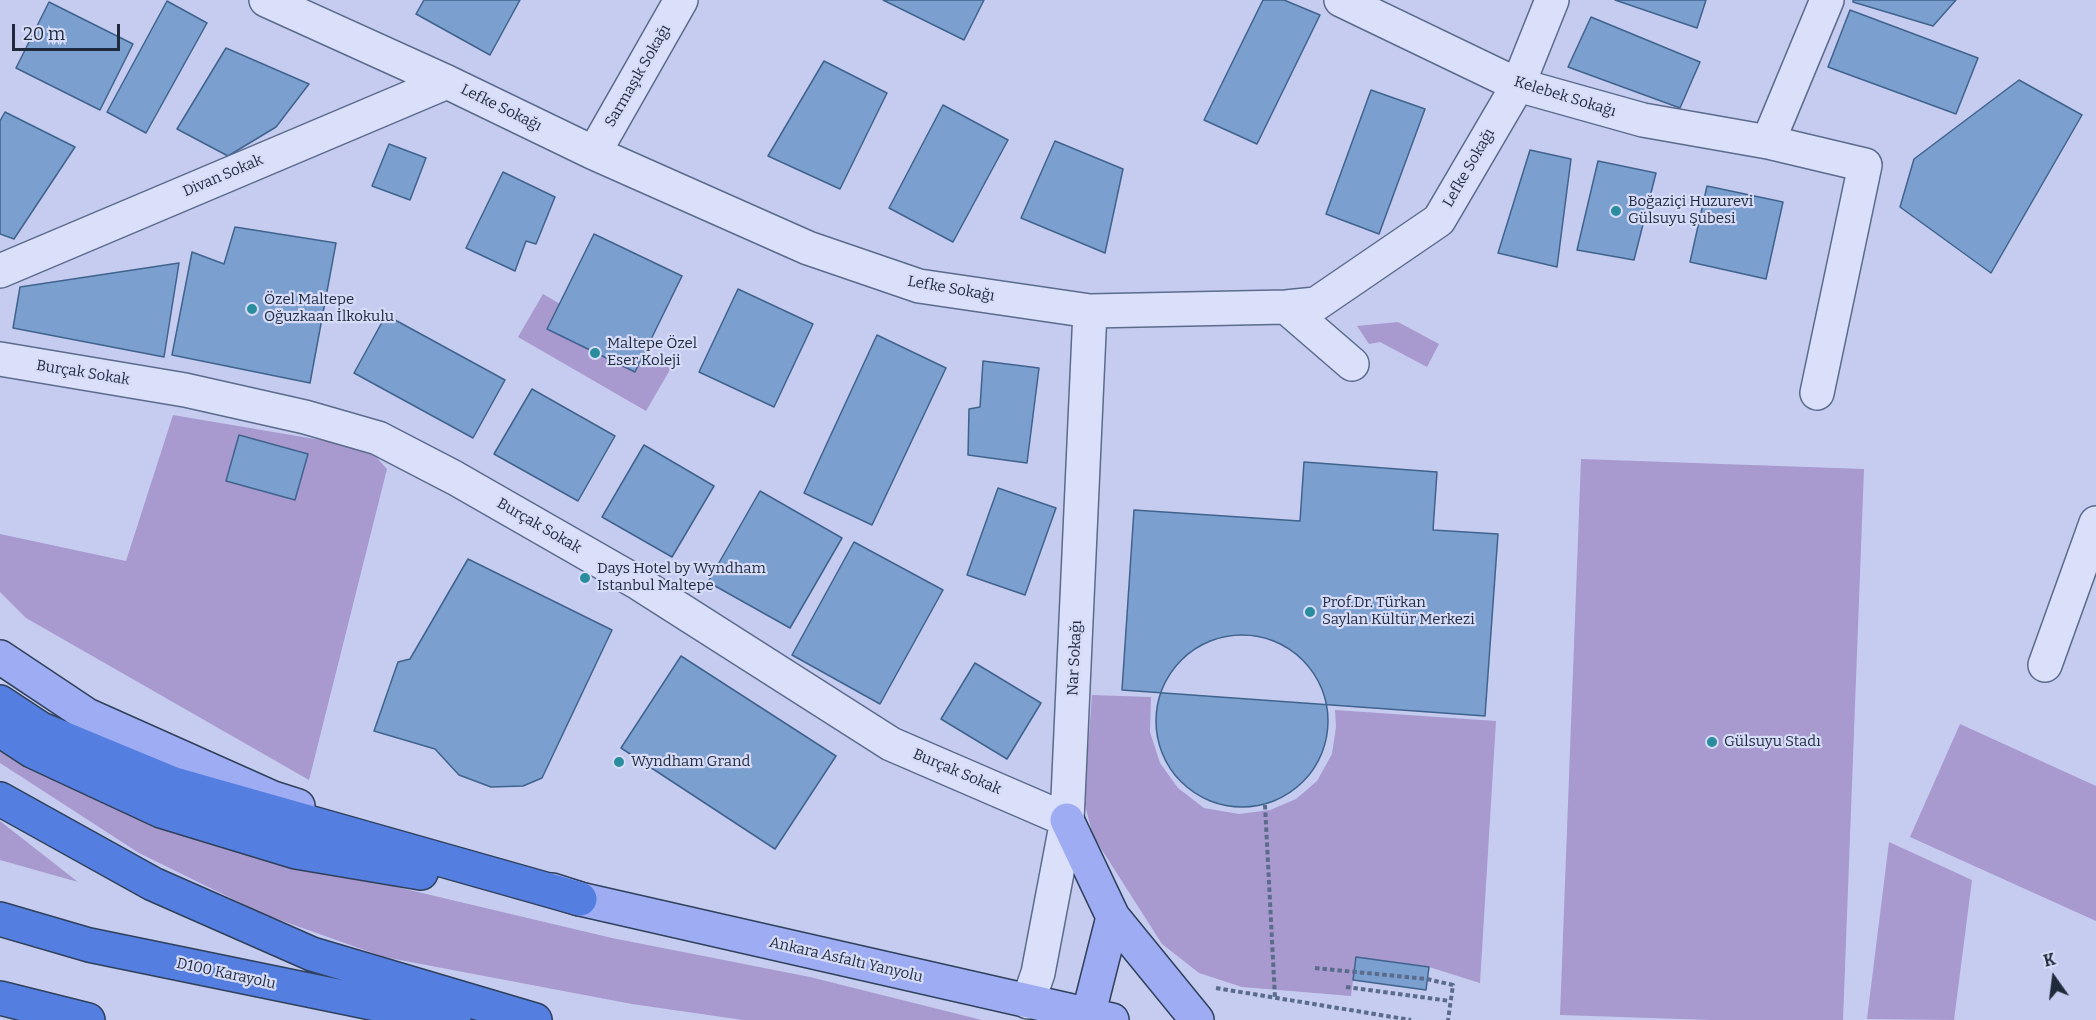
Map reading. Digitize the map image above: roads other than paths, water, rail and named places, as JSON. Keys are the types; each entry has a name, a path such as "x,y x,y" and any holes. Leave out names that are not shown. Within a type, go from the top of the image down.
{"highway":[{"path":"0,702 41,729 174,784 580,899"},
{"path":"0,730 32,751 161,811 296,852 580,899"},
{"path":"0,799 153,884 312,954 535,1020"},
{"name":"D100 Karayolu","path":"0,919 101,947 454,1020"},
{"path":"0,998 88,1020"}],"main road":[{"name":"Ankara Asfaltı Yanyolu","path":"0,657 87,715 273,798 580,899 1100,1018"},
{"path":"1067,820 1113,917 1197,1020"},
{"path":"1100,1018 1113,917"}],"street":[{"name":"Lefke Sokağı","path":"266,0 447,82 594,153 808,248 919,286 1090,311 1301,306 1439,220 1518,85 1552,0"},
{"name":"Sarmaşık Sokağı","path":"594,153 681,0"},
{"name":"Kelebek Sokağı","path":"1341,0 1518,85 1643,120 1768,142 1865,165 1817,393"},
{"path":"1768,142 1827,0"},
{"name":"Divan Sokak","path":"0,271 447,82"},
{"path":"1301,306 1365,364"},
{"name":"Nar Sokağı","path":"1028,1002 1038,974 1067,820 1090,311"},
{"name":"Burçak Sokak","path":"0,359 185,390 305,417 378,438 455,477 640,584 891,744 1067,820"},
{"path":"2045,665 2096,523"}],"place":[{"name":"Boğaziçi Huzurevi Gülsuyu Şubesi","path":"1616,211"},
{"name":"Özel Maltepe Oğuzkaan İlkokulu","path":"252,309"},
{"name":"Maltepe Özel Eser Koleji","path":"595,353"},
{"name":"Days Hotel by Wyndham Istanbul Maltepe","path":"585,578"},
{"name":"Prof.Dr. Türkan Saylan Kültür Merkezi","path":"1310,612"},
{"name":"Gülsuyu Stadı","path":"1712,742"},
{"name":"Wyndham Grand","path":"619,762"}]}
